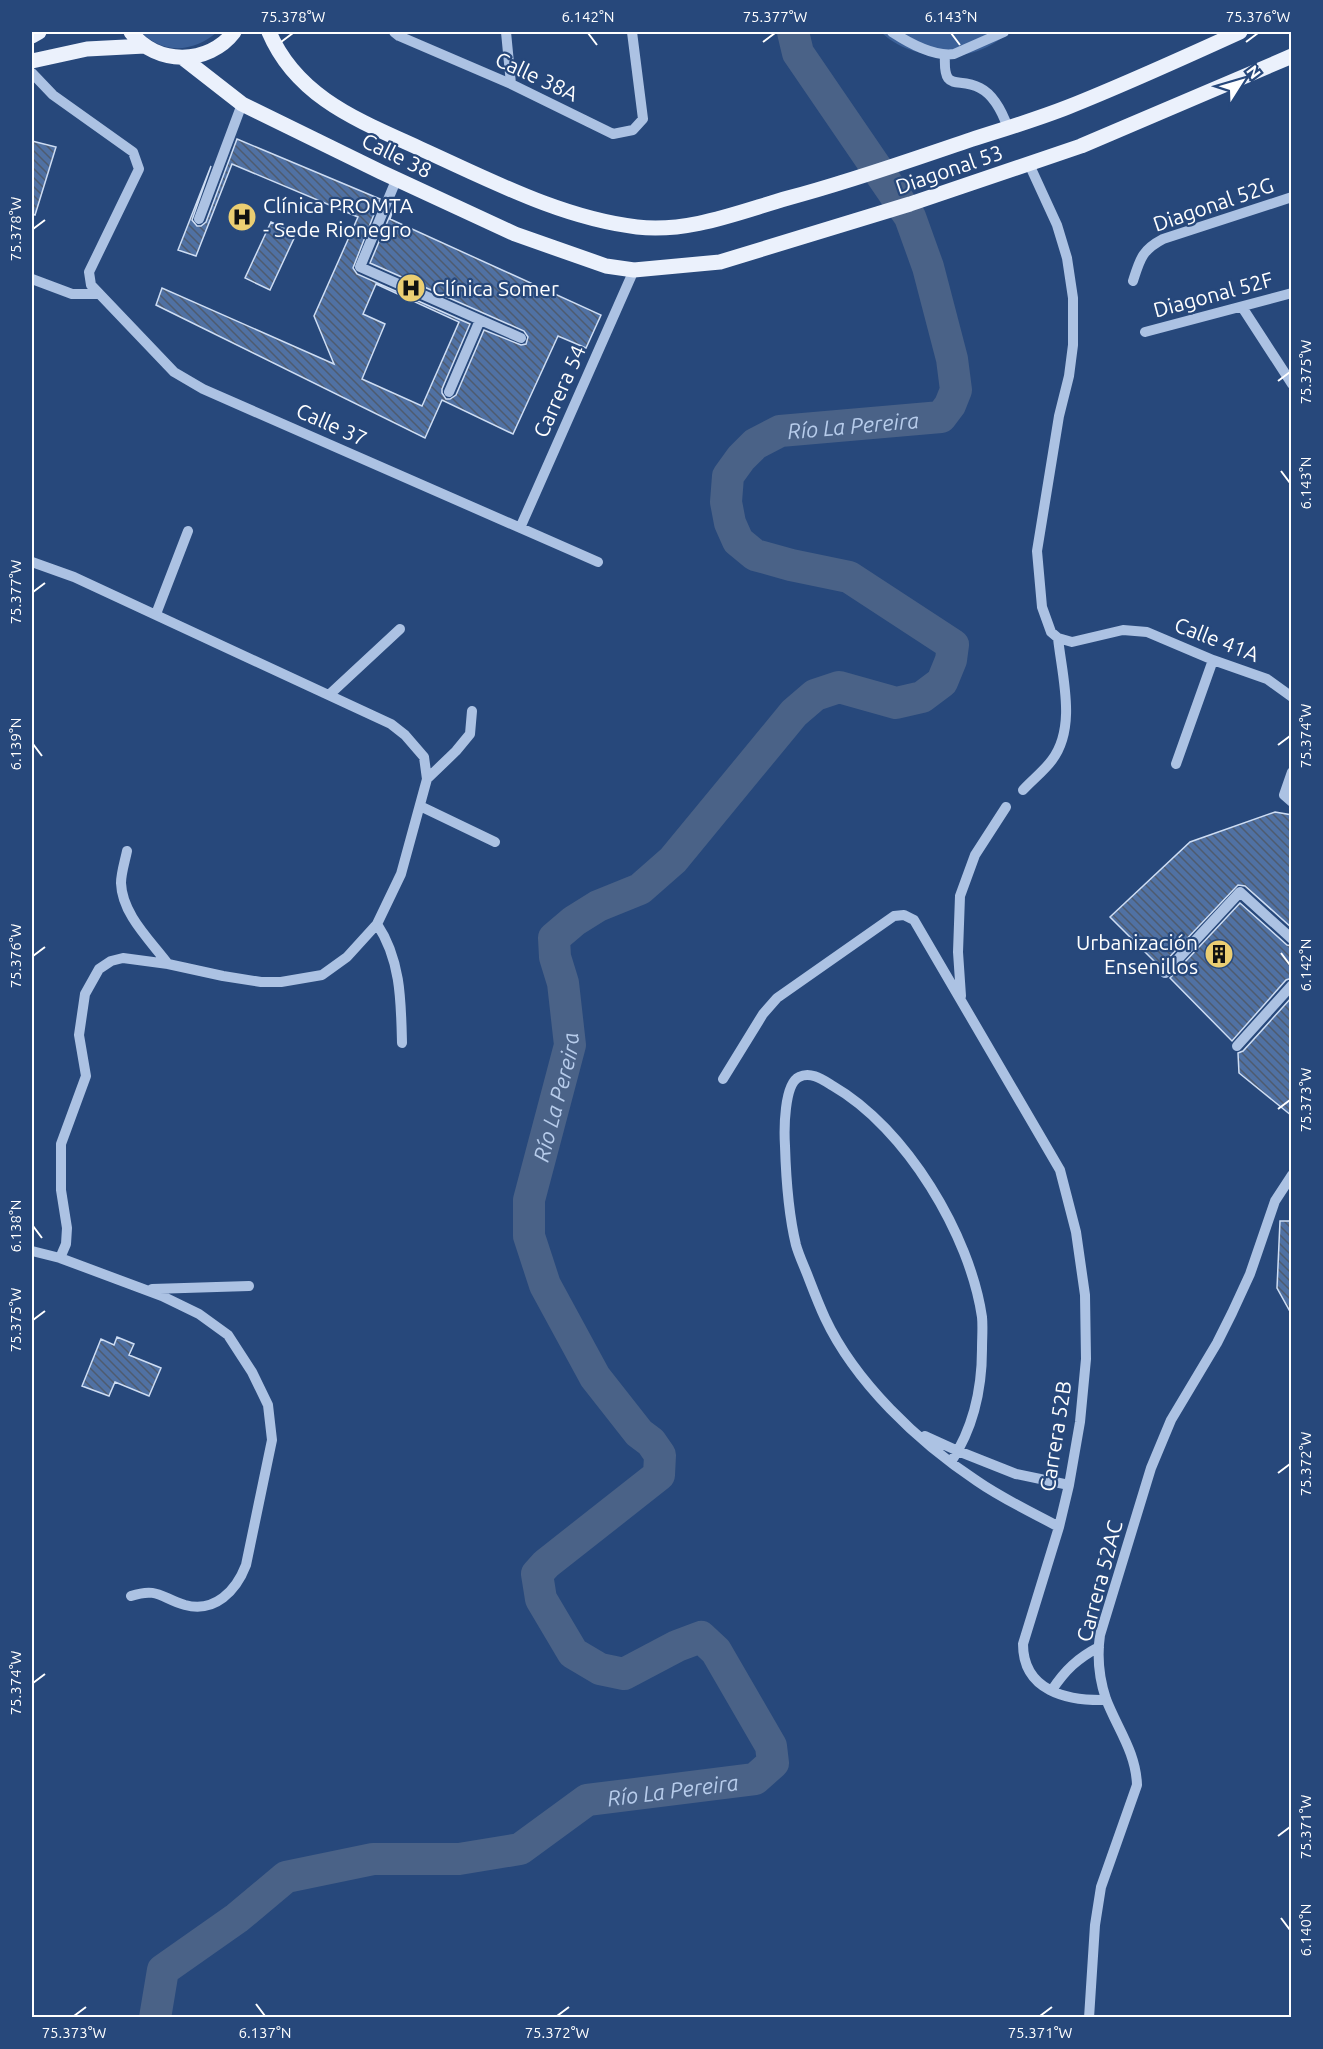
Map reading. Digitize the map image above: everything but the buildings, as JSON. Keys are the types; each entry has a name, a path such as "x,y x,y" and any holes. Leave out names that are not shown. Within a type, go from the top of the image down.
{"main road":[{"path":"32,36 39,32"},
{"path":"130,32 145,46 163,55 183,58 200,56 215,49 229,39 234,32"},
{"name":"Calle 38","path":"269,32 278,53 289,67 333,105 366,124 521,194 564,210"},
{"name":"Diagonal 53","path":"564,210 638,227 671,228 693,225 815,191 1008,128 1067,107 1240,32"},
{"path":"32,61 87,49 145,46"},
{"name":"Diagonal 53","path":"606,266 634,270 720,262 831,229 1081,146 1292,56"},
{"name":"Calle 38","path":"183,58 242,104 514,234 606,266"}],"street":[{"name":"Calle 38A","path":"394,32 511,84 613,134 633,130 643,118 632,32"},
{"path":"506,32 511,84"},
{"path":"892,32 906,41 945,55 954,54 1004,32"},
{"path":"945,55 946,78 953,82 981,88 999,109 1008,128"},
{"name":"Calle 37","path":"32,73 52,94 133,152 139,169 89,272 91,285 174,372 203,389 598,562"},
{"path":"199,219 242,104"},
{"path":"1023,790 1053,759 1062,740 1068,711 1058,638 1051,632 1042,608 1037,550 1073,345 1073,298 1068,258 1057,225 1029,164"},
{"path":"397,178 360,267 521,338"},
{"name":"Diagonal 52G","path":"1133,281 1141,256 1150,246 1163,239 1292,197"},
{"name":"Carrera 54","path":"520,528 634,270"},
{"path":"32,279 72,294 98,294"},
{"name":"Diagonal 52F","path":"1144,332 1292,293"},
{"path":"1242,307 1292,384"},
{"path":"449,392 480,320"},
{"path":"156,614 188,531"},
{"path":"32,562 74,577 392,724 424,757 427,779 401,874 377,924 347,957 322,975 281,982 261,982 123,958 111,961 99,969 85,994 79,1035 86,1076 61,1144 61,1190 67,1228 66,1244 60,1258"},
{"path":"330,694 400,629"},
{"name":"Calle 41A","path":"1058,638 1072,642 1123,630 1147,632 1213,660 1267,679 1292,697"},
{"path":"1176,764 1213,660"},
{"path":"427,779 470,734 472,711"},
{"path":"1288,799 1292,772"},
{"path":"420,806 495,842"},
{"path":"961,1000 958,952 960,896 975,855 1006,807"},
{"path":"127,851 121,881 123,897 129,912 168,964"},
{"path":"1166,973 1240,892 1292,939"},
{"name":"Carrera 52B","path":"723,1079 764,1014 777,998 894,916 904,915 914,920 1060,1170 1076,1232 1085,1295 1086,1359 1080,1422 1059,1527 1023,1644 1023,1657 1027,1670 1038,1684 1070,1697 1107,1700"},
{"path":"377,924 387,940 394,959 401,998 402,1043"},
{"path":"1237,1046 1292,985"},
{"path":"951,1462 974,1416 982,1378 982,1318 969,1263 921,1169 893,1136 854,1098 817,1077 806,1075 796,1078 790,1087 784,1127 786,1190 796,1246 825,1318 850,1360 880,1399 914,1430 951,1462 978,1482 1059,1527"},
{"name":"Carrera 52AC","path":"1089,2018 1095,1925 1101,1887 1137,1785 1137,1770 1131,1751 1107,1700 1100,1674 1100,1635 1151,1467 1171,1420 1217,1343 1232,1313 1250,1274 1275,1201 1292,1175"},
{"path":"32,1251 60,1258 146,1290 199,1314 228,1335 252,1372 268,1405 272,1440 246,1565 240,1581 228,1595 210,1605 186,1605 146,1591 130,1596"},
{"path":"146,1290 249,1286"},
{"path":"914,1430 958,1451 1016,1473 1069,1485"},
{"path":"1052,1690 1064,1672 1080,1657 1099,1647"}],"shaded area":[{"path":"141,32 217,32 199,44 179,48 159,45"},
{"path":"881,32 1011,32 974,52 946,56 917,52 891,40"}],"waterway":[{"name":"Río La Pereira","path":"155,2018 163,1970 237,1918 286,1877 373,1859 459,1859 520,1849 587,1800 755,1779 773,1763 771,1746 716,1651 701,1637 677,1646 624,1674 600,1669 573,1653 541,1599 537,1574 546,1564 659,1475 660,1455 651,1442 639,1433 595,1377 545,1285 529,1236 529,1200 570,1045 563,983 555,957 554,938 574,921 598,906 640,889 673,860 794,713 815,695 839,687 896,703 922,697 942,682 951,660 953,645 849,577 755,555 738,541 730,523 726,502 728,476 755,444 780,431 941,417 950,405 956,390 952,359 928,267 910,217 798,53 793,32"}],"place":[{"name":"Clínica PROMTA - Sede Rionegro","path":"242,217"},
{"name":"Clínica Somer","path":"411,288"},
{"name":"Urbanización Ensenillos","path":"1219,954"}]}
